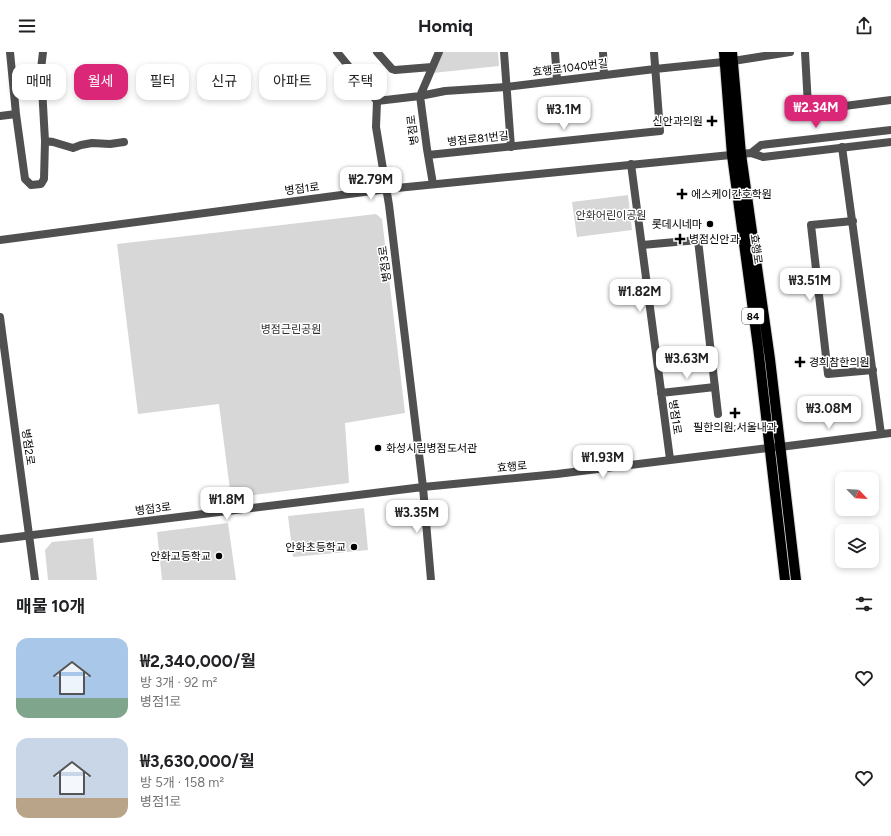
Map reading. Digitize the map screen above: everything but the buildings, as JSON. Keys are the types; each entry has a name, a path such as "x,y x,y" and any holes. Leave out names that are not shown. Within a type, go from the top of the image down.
{"main road":[{"name":"효행로","path":"728,57 770,359 796,580"},
{"name":"효행로","path":"741,154 758,347 784,580"}],"street":[{"path":"10,52 16,114 25,179 31,185 41,184 44,179 46,141 41,69 43,52"},
{"path":"337,52 377,101"},
{"path":"378,52 392,69 395,70 432,67"},
{"path":"420,96 439,52"},
{"path":"504,52 511,147"},
{"path":"555,52 557,80"},
{"path":"603,52 604,75"},
{"path":"654,52 655,69"},
{"name":"효행로1040번길","path":"377,101 420,96 445,91 506,87 655,69 728,57 790,52"},
{"path":"805,52 808,106 814,110 891,100"},
{"name":"병점로81번길","path":"428,155 660,131 655,69"},
{"name":"병점로","path":"420,96 433,184"},
{"name":"병점3로","path":"377,101 376,127 387,189 423,487 431,580"},
{"path":"0,116 16,114"},
{"name":"병점1로","path":"741,154 761,145 891,130"},
{"path":"46,141 73,148 92,143 110,144 124,142"},
{"name":"병점1로","path":"0,240 387,189 741,154 764,157 891,142"},
{"path":"842,147 881,434"},
{"name":"병점1로","path":"631,164 670,460"},
{"path":"853,221 811,225 828,374 873,370"},
{"path":"642,245 698,240 718,414"},
{"name":"병점2로","path":"0,317 35,580"},
{"path":"661,393 715,387"},
{"name":"효행로","path":"423,487 557,474 891,433"},
{"name":"병점3로","path":"0,539 423,487"}],"green space":[{"path":"441,52 498,52 499,66 433,73"},
{"name":"안화어린이공원","path":"628,195 632,230 577,237 572,202"},
{"name":"병점근린공원","path":"376,214 382,219 405,413 345,423 349,483 231,498 219,404 138,414 117,244"},
{"path":"364,508 368,550 293,557 288,516"},
{"path":"228,523 236,580 162,580 157,532"},
{"path":"93,538 97,580 48,580 45,550 52,542"}],"place":[{"name":"신안과의원","path":"712,121"},
{"name":"에스케이간호학원","path":"682,194"},
{"name":"롯데시네마","path":"710,224"},
{"name":"병점신안과","path":"680,239"},
{"name":"경희참한의원","path":"800,362"},
{"name":"필한의원;서울내과","path":"735,413"},
{"name":"화성시립병점도서관","path":"378,448"},
{"name":"안화초등학교","path":"354,547"},
{"name":"안화고등학교","path":"219,556"}]}
